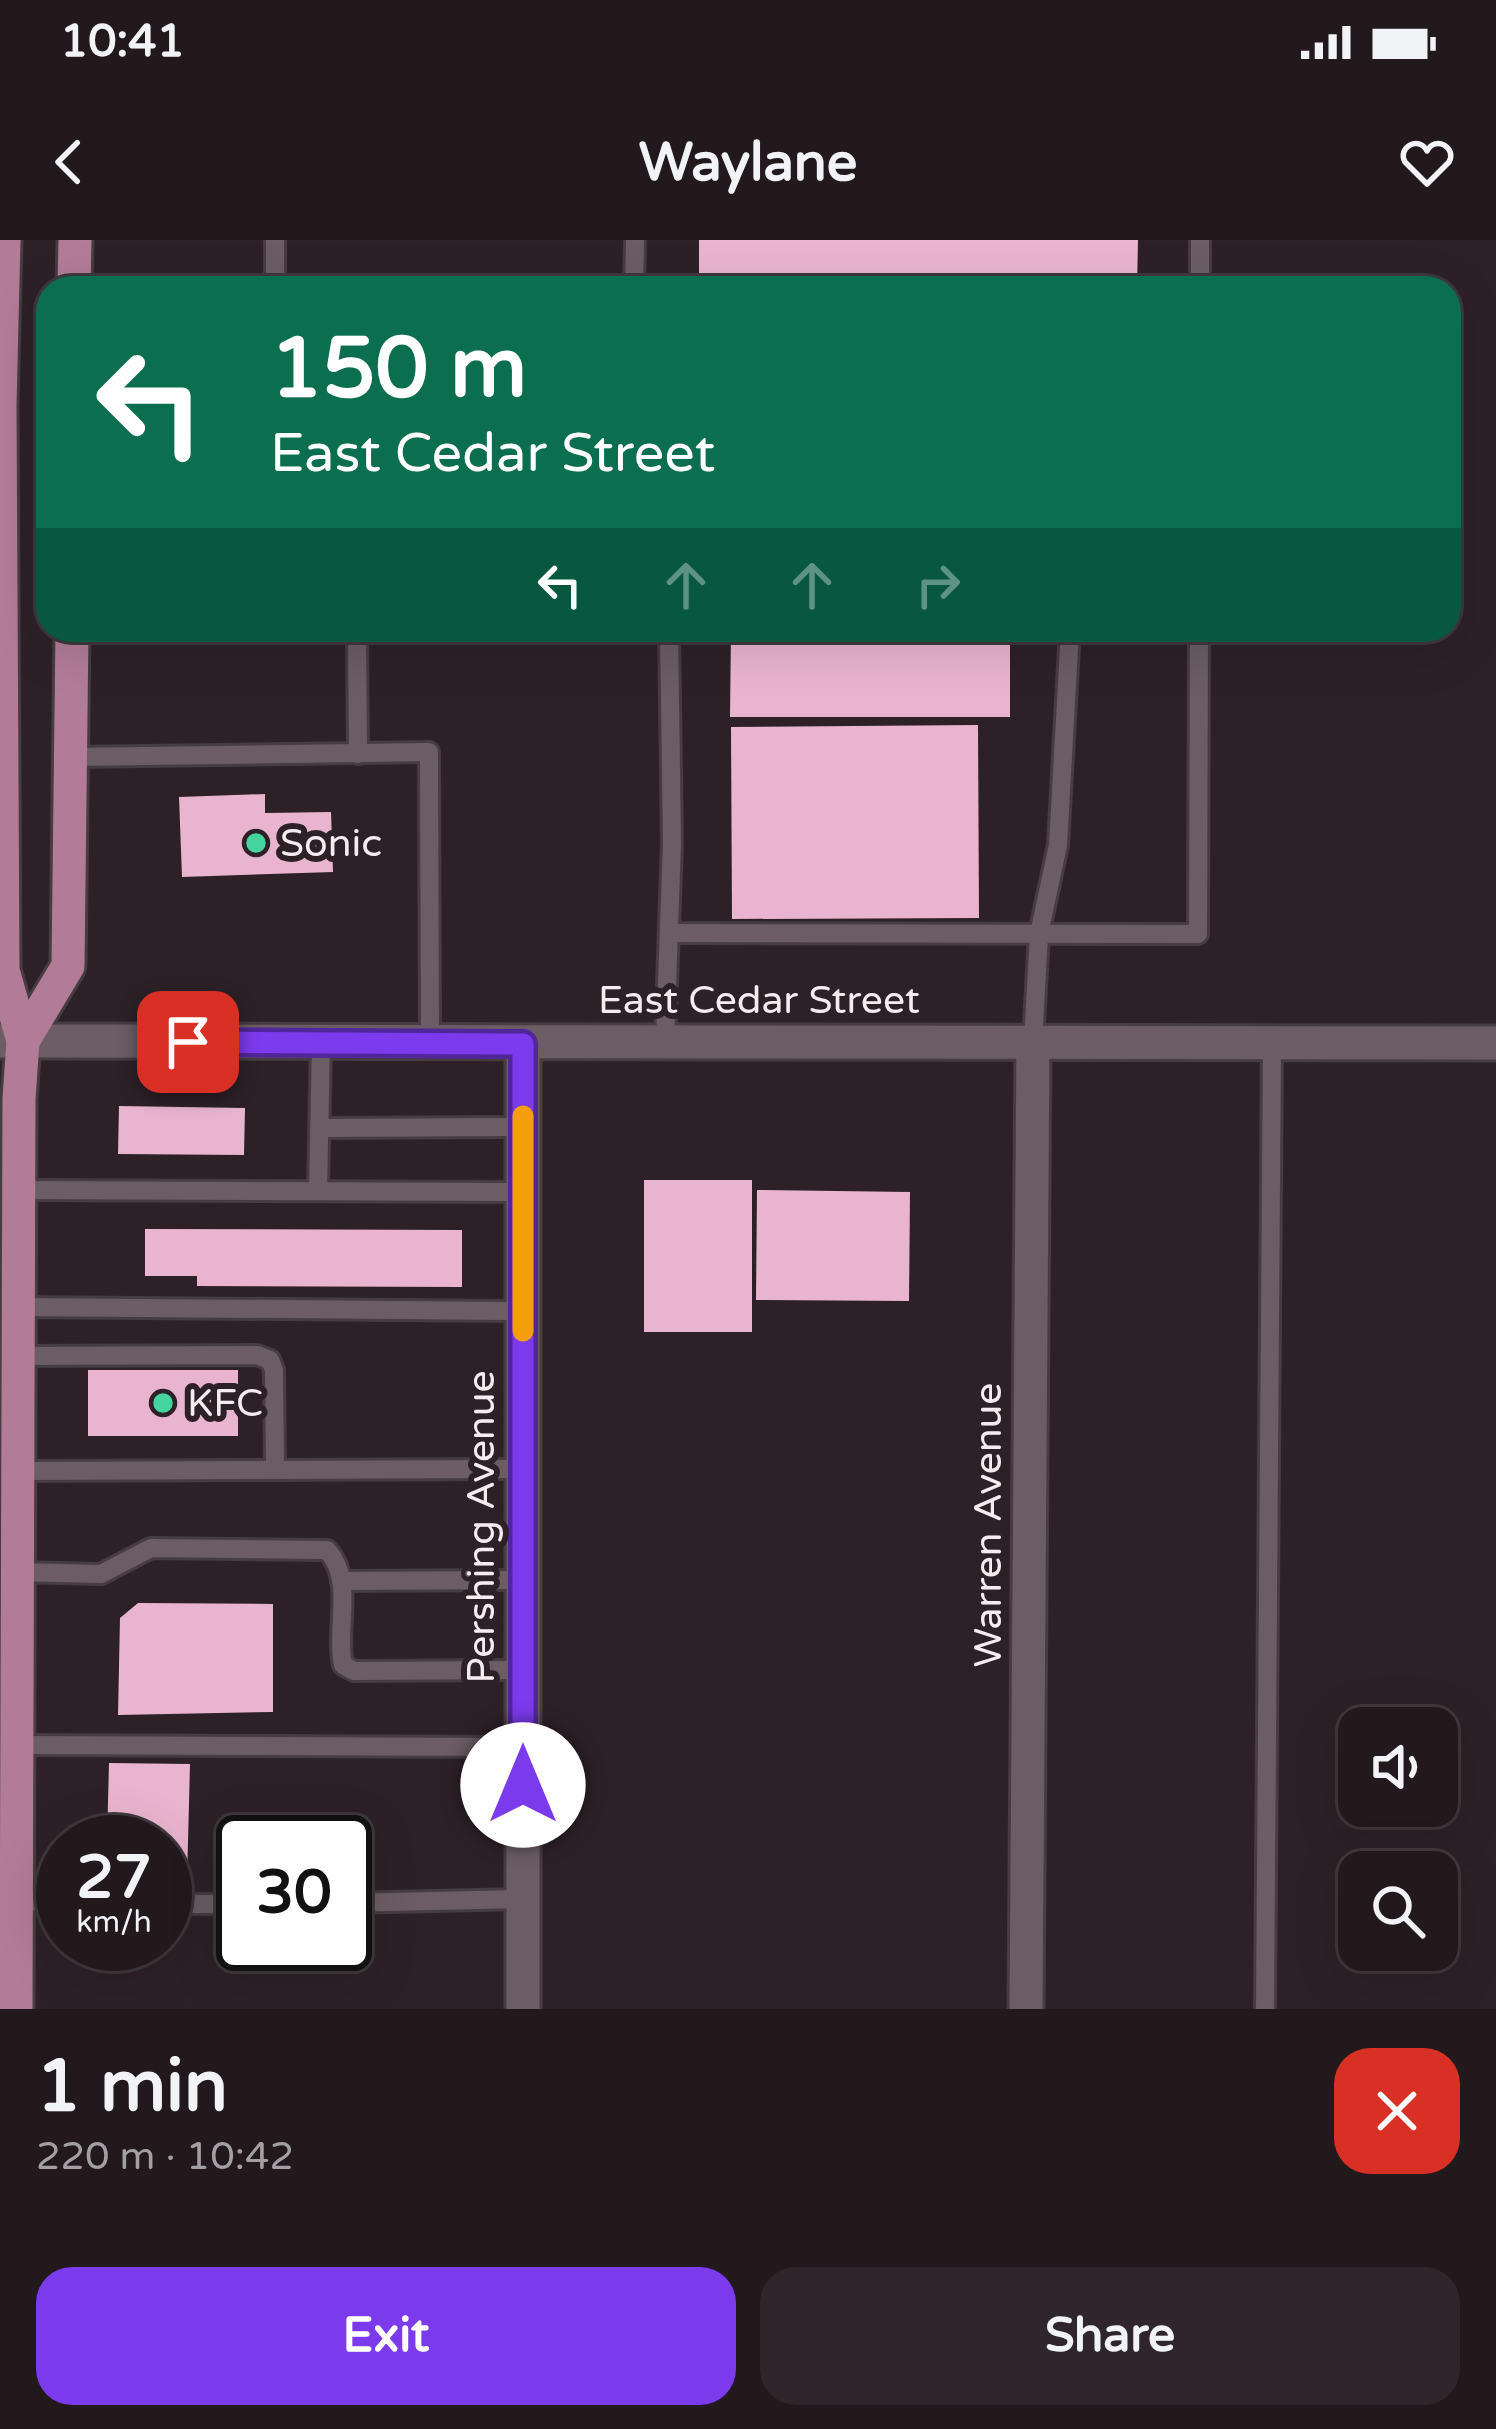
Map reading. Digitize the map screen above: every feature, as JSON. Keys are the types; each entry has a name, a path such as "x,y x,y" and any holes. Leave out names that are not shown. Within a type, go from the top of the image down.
{"main road":[{"path":"4,240 3,970 12,1041 18,1190 9,1232 18,1307 17,1572 9,1611 17,1745 13,2009"},
{"path":"74,276 75,240"},
{"path":"12,1041 68,966 72,642"}],"street":[{"name":"East Cedar Street","path":"12,1041 1496,1042"},
{"name":"Warren Avenue","path":"1026,2009 1033,1042"},
{"name":"Pershing Avenue","path":"523,1044 523,2009"}],"lane":[{"path":"275,240 275,276"},
{"path":"634,276 635,240"},
{"path":"1200,240 1200,276"},
{"path":"357,642 358,754"},
{"path":"664,1041 670,933 669,642"},
{"path":"1033,1042 1039,934 1058,845 1069,642"},
{"path":"670,933 1198,934 1199,642"},
{"path":"70,757 429,752 430,1043"},
{"path":"318,1191 321,1042"},
{"path":"1265,2009 1272,1043"},
{"path":"320,1128 523,1127"},
{"path":"18,1190 523,1192"},
{"path":"18,1307 523,1311"},
{"path":"18,1356 256,1355 270,1360 275,1470"},
{"path":"18,1472 523,1469"},
{"path":"17,1572 101,1574 151,1548 327,1550 338,1562 341,1581 343,1665 354,1671 523,1670"},
{"path":"341,1581 523,1580"},
{"path":"17,1745 523,1747"},
{"path":"372,1902 523,1899"},
{"path":"16,1901 36,1901"}],"building":[{"path":"699,240 1138,240 1137,276 699,276"},
{"path":"731,642 1010,642 1010,717 730,717"},
{"path":"978,725 979,918 732,919 731,727"},
{"name":"Sonic","path":"265,794 265,813 331,812 333,872 182,877 179,797"},
{"path":"119,1106 245,1108 244,1155 118,1154"},
{"path":"644,1180 752,1180 752,1332 644,1332"},
{"path":"757,1190 910,1192 909,1301 756,1300"},
{"path":"145,1229 462,1230 462,1287 197,1286 197,1276 145,1276"},
{"name":"KFC","path":"88,1370 238,1370 238,1436 88,1436"},
{"path":"138,1603 273,1604 273,1712 118,1715 120,1618"},
{"path":"109,1763 190,1764 189,1815 108,1815"}],"slow traffic":[{"path":"523,1116 523,1331"}],"place":[{"name":"Sonic","path":"256,843"},
{"name":"KFC","path":"163,1403"}],"route":[{"path":"188,1042 523,1044 523,1785"}]}
